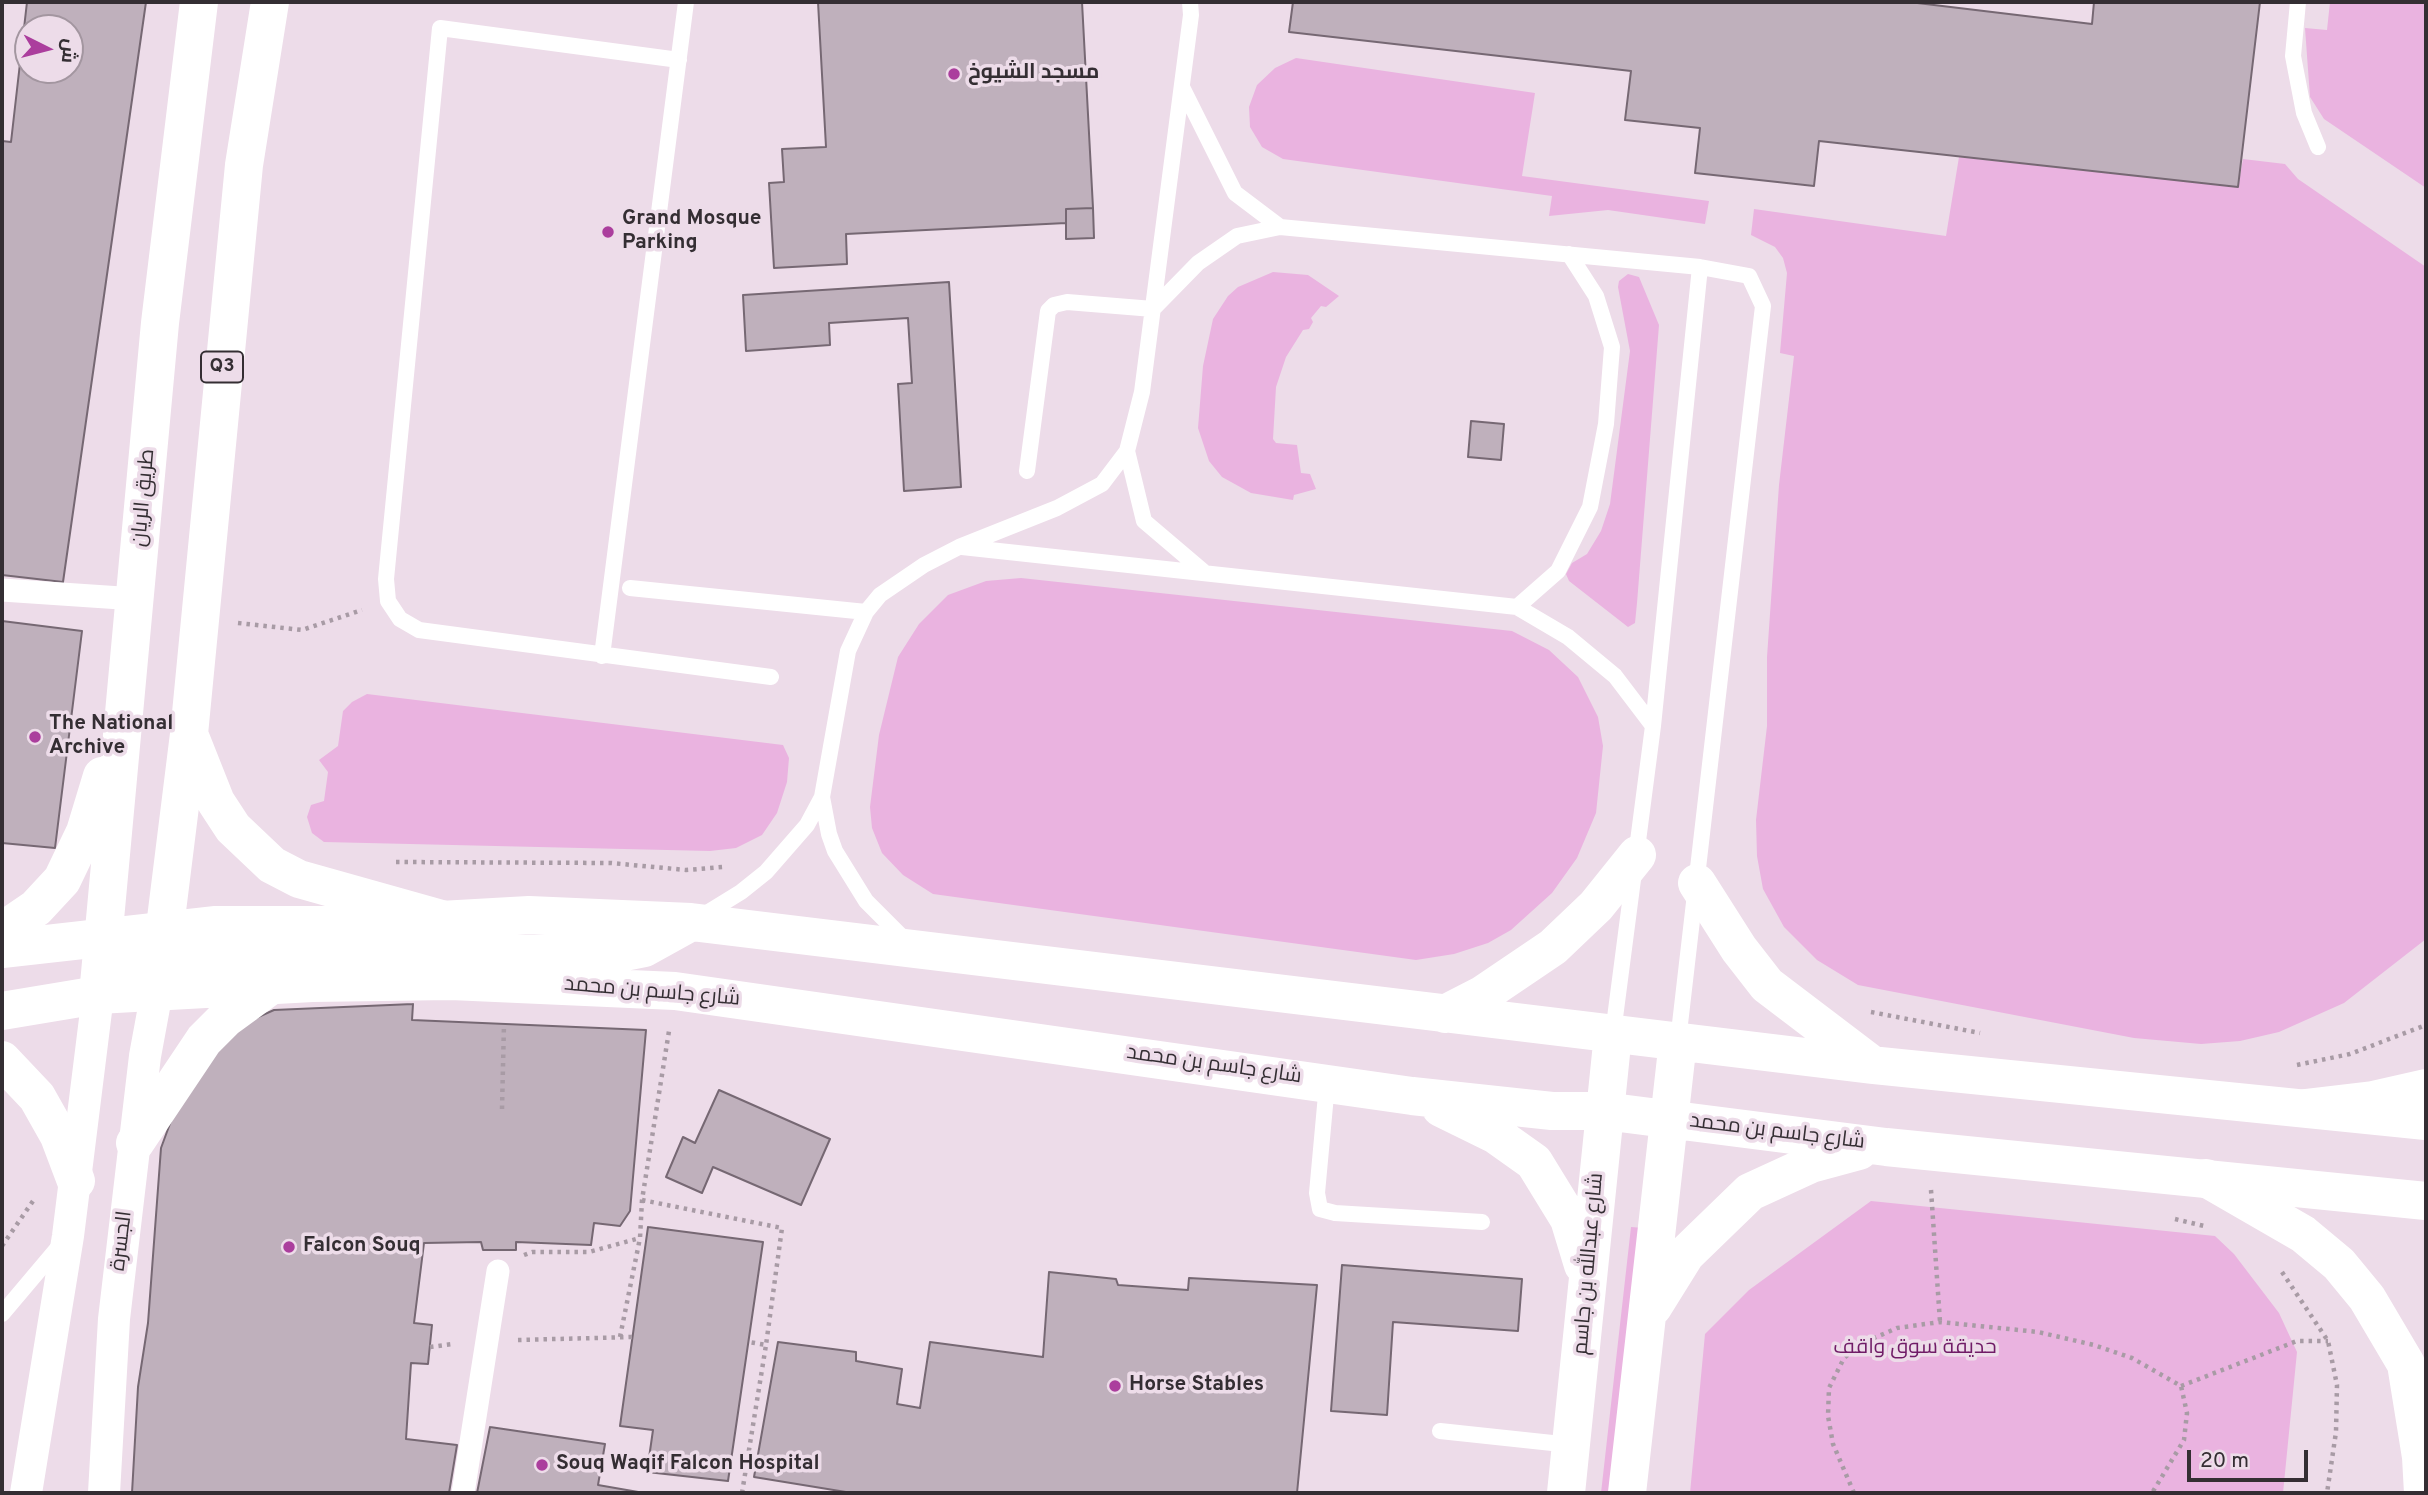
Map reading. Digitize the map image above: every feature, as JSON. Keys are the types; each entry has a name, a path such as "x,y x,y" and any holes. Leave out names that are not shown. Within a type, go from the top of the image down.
{"main road":[{"name":"طريق الريان","path":"98,995 160,323 199,2"},
{"name":"Q3","path":"162,959 189,734 244,165 270,2"},
{"path":"2,931 36,908 62,880 73,862 103,774 134,611"},
{"path":"189,734 216,802 233,828 272,865 299,879 445,920"},
{"path":"1444,1014 1482,995 1553,947 1596,906 1637,855"},
{"path":"1697,883 1767,985 1872,1065"},
{"name":"شارع جاسم بن محمد","path":"162,959 216,925 445,920 529,915 691,922 921,953 1872,1065 2426,1121"},
{"path":"2,1011 98,995 110,979 125,966 143,958 619,953 644,948 691,922"},
{"name":"شارع جاسم بن محمد","path":"2,949 104,937 162,959 273,984 451,981 675,991 1412,1096 1550,1111 1604,1111 1886,1147 2426,1201"},
{"path":"135,1143 204,1040 225,1019 273,984"},
{"name":"شارع عبدالله بن جاسم","path":"1566,1493 1613,1034"},
{"path":"1627,1493 1678,1041"},
{"path":"2,1060 37,1097 59,1136 75,1181"},
{"path":"2305,1108 2373,1100 2426,1088"},
{"path":"1412,1096 1484,1129 1534,1162 1569,1219 1581,1254 1588,1295"},
{"path":"1646,1321 1664,1286 1686,1254 1750,1192 1811,1164 1847,1153 1886,1147"},
{"path":"2206,1178 2302,1234 2339,1264 2367,1298 2406,1364 2419,1445 2423,1493"}],"street":[{"path":"2,590 134,611"},
{"name":"الجسرة","path":"104,1493 114,1319 145,1056 162,959"},
{"path":"26,1493 68,1236 98,995"},
{"path":"463,1493 498,1270"}],"lane":[{"path":"602,656 686,2"},
{"path":"691,922 741,892 766,872 807,825 822,797 841,678 856,630 866,612 891,588 923,565 959,547 1057,508 1102,485 1127,451 1142,392 1191,15 1190,2"},
{"path":"2298,2 2293,56 2304,113 2318,147"},
{"path":"679,60 440,28 386,579 388,601 400,619 419,630 771,677"},
{"path":"1182,88 1235,193 1280,227"},
{"path":"1153,309 1198,263 1237,236 1280,227 1700,267 1749,276 1763,306 1678,1041"},
{"path":"1517,607 1559,571 1590,507 1606,424 1612,347 1595,296 1569,254"},
{"path":"1613,1034 1654,726 1700,267"},
{"path":"1027,471 1048,311 1054,305 1067,302 1153,309"},
{"path":"1127,451 1144,522 1203,572"},
{"path":"959,547 1517,607 1568,637 1615,676 1654,726"},
{"path":"630,588 866,612"},
{"path":"822,797 835,851 855,883 891,929 921,953"},
{"path":"1327,1082 1317,1194 1320,1209 1335,1213 1482,1223"},
{"path":"2,1314 68,1236"},
{"path":"1440,1431 1571,1445"}],"path":[{"path":"265,626 302,630 388,601"},
{"path":"383,862 611,863 686,870 728,866"},
{"path":"620,1337 640,1238 642,1200 675,991"},
{"path":"1865,1010 1988,1034"},
{"path":"502,1109 504,1023"},
{"path":"2284,1066 2350,1054 2426,1025"},
{"path":"1918,1189 1944,1191"},
{"path":"1931,1189 1940,1322"},
{"path":"642,1200 782,1228 742,1493"},
{"path":"2167,1217 2214,1228"},
{"path":"498,1270 513,1259 532,1252 589,1252 640,1238"},
{"path":"2276,1264 2302,1297 2328,1341 2337,1385 2336,1432 2327,1493"},
{"path":"1854,1493 1833,1444 1828,1416 1829,1388 1844,1358 1863,1343 1897,1328 1940,1322 2038,1332 2094,1345 2132,1358 2181,1386 2187,1413 2184,1440 2152,1493"},
{"path":"430,1347 486,1341 633,1337"},
{"path":"2181,1386 2297,1341 2328,1341"},
{"path":"749,1342 766,1345"}],"green space":[{"path":"2330,2 2426,2 2426,188 2324,119 2310,97 2305,28 2327,30"},
{"path":"1296,58 1535,93 1522,176 1709,201 1705,224 1608,210 1549,216 1552,196 1283,159 1262,147 1250,127 1249,107 1257,85 1275,68"},
{"path":"1959,157 2238,187 2243,159 2285,164 2298,179 2426,267 2426,939 2344,1003 2279,1032 2240,1041 2201,1044 2134,1038 1858,985 1817,960 1784,927 1763,889 1757,856 1756,820 1767,726 1767,657 1779,485 1794,356 1780,353 1787,273 1783,258 1775,247 1751,235 1754,209 1946,236"},
{"path":"1273,272 1308,275 1339,296 1326,307 1321,306 1311,318 1313,322 1309,329 1303,330 1286,357 1276,387 1273,439 1276,443 1297,445 1301,473 1310,474 1316,489 1294,495 1293,500 1251,493 1222,477 1209,461 1198,428 1203,366 1213,319 1228,296 1238,287"},
{"path":"1628,274 1639,277 1659,325 1635,623 1628,627 1569,581 1566,574 1572,563 1587,554 1601,531 1610,504 1630,351 1618,287 1619,281"},
{"path":"1021,578 1512,631 1549,650 1578,677 1598,717 1603,746 1596,813 1577,858 1552,893 1511,930 1488,943 1454,954 1416,960 933,894 903,875 882,853 872,828 870,807 879,735 898,657 919,624 948,595 986,581"},
{"path":"367,694 783,745 789,758 787,782 777,813 762,835 736,848 710,851 324,842 312,833 307,817 311,805 324,801 328,772 319,760 338,746 343,711 352,702"},
{"name":"حديقة سوق واقف","path":"1871,1201 2215,1236 2234,1254 2279,1313 2297,1352 2283,1493 1690,1493 1705,1334 1749,1290"},
{"path":"1631,1227 1644,1228 1614,1493 1601,1493"}],"building":[{"path":"27,2 146,2 63,582 2,575 2,141 11,142 18,84 84,84 84,14 26,14"},
{"name":"مسجد الشيوخ","path":"818,2 1082,2 1093,208 1066,209 1066,223 846,234 847,264 774,268 769,183 784,182 782,149 826,147"},
{"path":"1293,2 1909,2 2092,24 2094,2 2260,2 2238,187 1819,141 1814,186 1695,173 1700,128 1625,120 1631,71 1289,32"},
{"path":"1093,208 1094,238 1066,239 1066,209"},
{"path":"949,282 961,487 904,491 898,384 912,383 908,318 829,323 830,345 746,351 743,295"},
{"path":"1471,421 1504,424 1501,460 1468,457"},
{"name":"The National Archive","path":"2,621 82,631 55,848 2,843"},
{"name":"Falcon Souq","path":"413,1004 412,1020 646,1030 630,1211 620,1226 594,1223 591,1245 516,1242 516,1250 483,1250 481,1242 424,1243 414,1323 432,1325 428,1364 411,1363 406,1439 457,1445 449,1493 132,1493 138,1387 148,1323 161,1148 182,1091 240,1025 274,1010"},
{"path":"719,1090 830,1139 801,1205 713,1167 702,1193 666,1177 683,1137 695,1143"},
{"path":"648,1227 763,1242 728,1481 647,1472 653,1430 620,1426"},
{"path":"1342,1265 1522,1279 1518,1331 1393,1322 1387,1415 1331,1411"},
{"name":"Horse Stables","path":"1049,1272 1116,1279 1118,1285 1188,1290 1189,1278 1317,1285 1297,1493 852,1493 754,1477 778,1342 856,1352 856,1361 902,1369 897,1404 920,1408 930,1342 1043,1357"},
{"name":"Souq Waqif Falcon Hospital","path":"490,1427 605,1444 598,1485 644,1493 477,1493"}],"place":[{"name":"مسجد الشيوخ","path":"954,74"},
{"name":"Grand Mosque Parking","path":"608,232"},
{"name":"The National Archive","path":"35,737"},
{"name":"Falcon Souq","path":"289,1247"},
{"name":"Horse Stables","path":"1115,1386"},
{"name":"Souq Waqif Falcon Hospital","path":"542,1465"}]}
